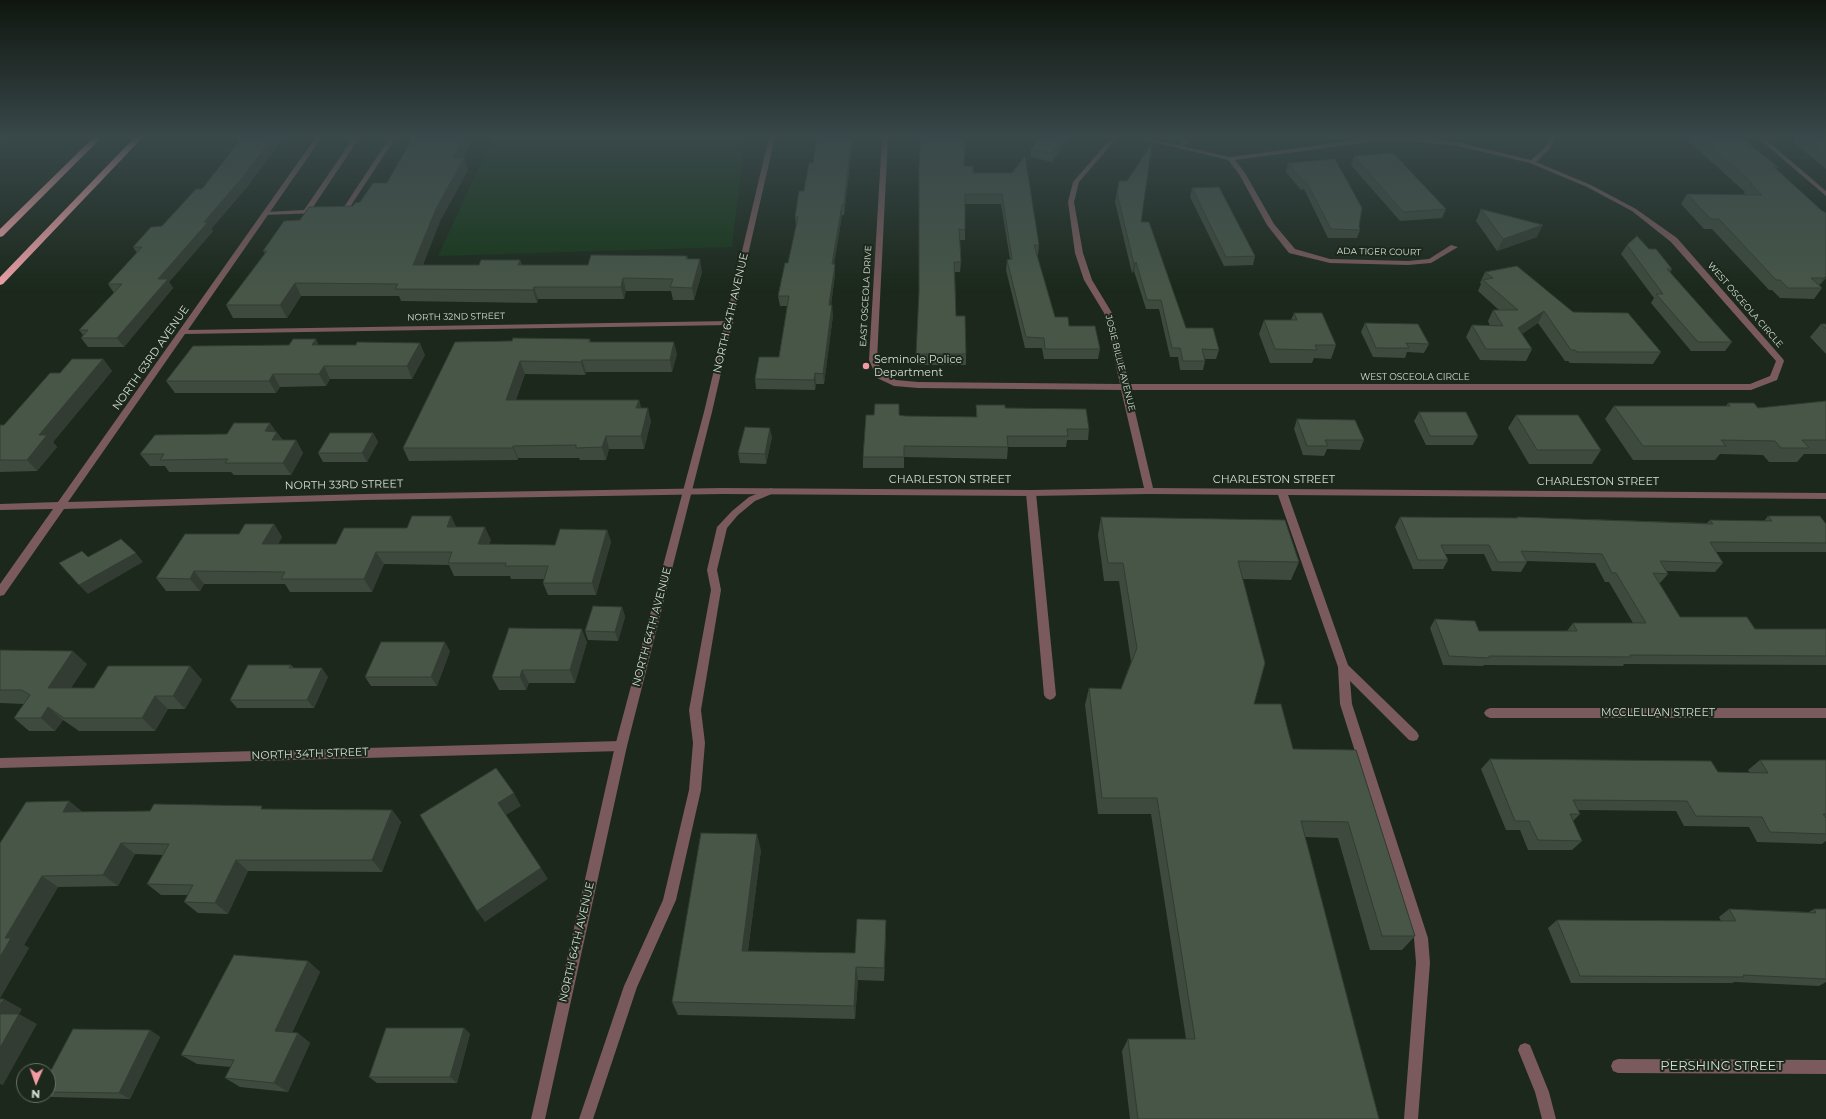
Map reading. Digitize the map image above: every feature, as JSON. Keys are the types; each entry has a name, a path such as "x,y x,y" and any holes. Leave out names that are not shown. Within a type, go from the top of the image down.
{"highway":[{"path":"0,234 45,189"},
{"path":"0,282 88,189"}],"street":[{"name":"NORTH 63RD AVENUE","path":"0,592 282,189"},
{"path":"306,212 321,189"},
{"path":"265,214 344,212 358,189"},
{"name":"NORTH 64TH AVENUE","path":"538,1119 621,746 688,491 730,323 760,189"},
{"name":"EAST OSCEOLA DRIVE","path":"883,189 873,360 880,376 894,383 918,385 1126,387"},
{"name":"JOSIE BILLIE AVENUE","path":"1074,189 1071,202 1079,253 1088,280 1108,313 1149,491"},
{"name":"ADA TIGER COURT","path":"1251,189 1271,225 1292,251 1330,261 1408,263 1431,261 1454,247"},
{"name":"WEST OSCEOLA CIRCLE","path":"1126,387 1751,387 1774,378 1780,360 1674,240 1634,210 1595,189"},
{"name":"NORTH 32ND STREET","path":"183,332 730,323"},
{"name":"NORTH 33RD STREET","path":"0,507 365,497 722,490"},
{"name":"CHARLESTON STREET","path":"722,490 1031,493 1149,491 1826,496"},
{"path":"586,1119 590,1102 630,986 669,900 696,790 699,743 695,710 716,590 712,570 722,527 735,512 752,499 770,491"},
{"path":"1282,492 1343,667 1346,704 1421,938 1423,963 1410,1119"},
{"path":"1031,493 1050,695"},
{"path":"1343,667 1413,736"},
{"name":"MCCLELLAN STREET","path":"1490,713 1826,713"},
{"name":"NORTH 34TH STREET","path":"0,763 621,746"},
{"path":"1526,1050 1542,1092 1549,1119"},
{"name":"PERSHING STREET","path":"1618,1066 1826,1067"}],"green space":[{"path":"469,189 739,189 732,247 438,256"}],"building":[{"path":"196,189 232,189 204,222 208,222 158,279 168,279 117,338 81,338 88,330 79,330 122,284 108,284 142,247 133,247 151,227 162,226"},
{"path":"369,189 447,189 436,209 413,265 479,265 481,260 520,260 518,265 588,265 591,255 687,256 686,259 700,259 692,288 670,287 673,279 623,278 621,287 534,287 533,290 395,289 398,284 295,283 280,305 226,305 267,251 263,251 284,221 300,220 309,207 353,206 355,203 360,202"},
{"path":"804,189 846,189 844,205 842,205 832,264 835,264 829,305 832,305 823,374 815,373 814,380 755,379 759,357 779,357 789,296 778,296 785,263 788,263 798,217 795,217 799,191 804,191"},
{"path":"919,189 1030,189 1039,245 1034,245 1055,317 1068,317 1069,326 1095,326 1100,349 1045,349 1044,338 1026,337 1007,260 1012,259 1002,194 965,194 965,230 959,229 961,262 954,262 956,316 965,316 966,354 916,354 919,292"},
{"path":"1118,189 1146,189 1141,222 1149,222 1186,328 1213,328 1219,350 1202,349 1205,361 1183,361 1180,348 1172,348 1161,300 1147,300 1136,262 1134,264 1117,193"},
{"path":"1193,189 1220,189 1255,256 1226,257"},
{"path":"1310,189 1352,189 1362,208 1359,226 1360,230 1331,229"},
{"path":"1383,189 1427,189 1446,209 1403,212"},
{"path":"1756,189 1798,189 1826,213 1826,276 1824,278 1811,278 1822,288 1788,288 1780,280 1776,280 1719,219 1711,219 1687,194 1762,195"},
{"path":"1481,209 1543,225 1503,239"},
{"path":"1637,236 1649,249 1656,249 1672,269 1667,269 1732,342 1698,342 1656,294 1663,294 1627,245"},
{"path":"1517,266 1573,312 1628,313 1661,352 1577,352 1575,350 1571,350 1544,311 1518,328 1532,349 1486,349 1472,325 1503,326 1493,310 1518,310 1483,280 1493,278 1485,272"},
{"path":"1294,313 1322,313 1336,345 1315,345 1317,350 1275,349 1264,320 1297,320"},
{"path":"1365,323 1418,324 1429,344 1406,343 1409,348 1376,348"},
{"path":"1821,324 1826,324 1826,329"},
{"path":"513,338 590,339 589,342 674,342 670,360 582,360 581,362 520,361 506,400 639,400 636,408 648,408 641,436 606,436 602,447 576,448 576,445 513,446 513,448 403,448 455,342 512,341"},
{"path":"293,339 316,339 312,345 356,345 357,342 420,343 407,366 324,366 319,374 273,374 269,381 166,381 193,346 289,345"},
{"path":"72,359 103,359 39,435 47,435 27,460 0,460 0,425 4,425 50,373 60,373"},
{"path":"1826,401 1826,440 1802,440 1809,448 1781,448 1775,441 1721,440 1726,446 1643,446 1614,406 1730,406 1728,403 1754,403 1758,408"},
{"path":"875,404 899,404 899,415 905,416 977,417 976,405 1005,405 1005,408 1086,409 1089,429 1067,429 1068,436 1007,436 1008,447 904,446 904,457 863,457 866,415 874,415"},
{"path":"1419,412 1466,412 1478,436 1430,436"},
{"path":"1516,415 1578,415 1601,450 1537,450"},
{"path":"1297,419 1355,420 1364,440 1325,440 1328,446 1307,446"},
{"path":"234,423 270,423 265,431 277,432 272,440 296,440 283,463 225,463 228,459 160,460 164,454 140,454 155,435 227,434"},
{"path":"745,427 770,428 765,454 738,453"},
{"path":"330,433 373,433 362,453 318,453"},
{"path":"412,516 451,516 447,527 485,527 478,544 555,545 560,529 607,530 592,583 543,583 548,566 505,566 506,563 448,563 452,552 376,552 364,579 281,579 285,572 194,571 190,579 156,578 185,534 239,534 245,524 274,524 262,544 336,544 344,528 407,528"},
{"path":"1768,516 1820,516 1826,524 1826,543 1710,542 1723,563 1660,561 1668,574 1653,573 1680,617 1747,617 1755,629 1826,629 1826,656 1630,655 1631,657 1489,656 1489,658 1449,656 1435,619 1475,621 1479,631 1577,631 1573,623 1646,623 1616,573 1612,573 1602,554 1521,551 1527,562 1498,562 1489,545 1441,545 1448,560 1418,560 1400,517 1518,518 1517,517 1713,524 1710,520 1772,521"},
{"path":"1101,517 1285,520 1299,562 1238,561 1265,663 1254,704 1281,704 1293,749 1356,750 1415,936 1382,936 1348,822 1301,821 1379,1119 1138,1119 1128,1039 1195,1039 1157,798 1102,798 1089,688 1121,689 1137,648 1123,563 1108,563"},
{"path":"121,539 136,553 79,585 59,563 82,551 88,557"},
{"path":"593,606 622,607 615,632 585,631"},
{"path":"509,628 582,629 570,670 522,670 520,677 492,677"},
{"path":"381,642 445,642 431,677 365,677"},
{"path":"0,650 73,651 48,688 94,688 108,666 190,666 173,696 155,696 142,718 64,718 48,707 41,718 14,718 30,695 22,690 0,690"},
{"path":"248,665 291,665 289,668 322,668 307,700 230,700"},
{"path":"1490,759 1711,761 1718,772 1768,773 1760,760 1826,760 1826,814 1823,814 1826,818 1826,834 1770,832 1762,817 1696,816 1687,801 1573,800 1580,814 1570,814 1582,841 1538,840 1529,821 1515,821"},
{"path":"496,768 514,793 498,803 541,868 477,911 420,815"},
{"path":"69,801 63,812 150,811 154,804 262,806 261,809 392,810 372,860 236,860 215,903 184,902 193,885 147,884 169,844 121,843 103,875 42,876 5,938 11,938 0,957 0,843 26,802"},
{"path":"701,833 757,834 742,951 855,953 857,919 886,920 884,968 856,967 854,1006 672,1002"},
{"path":"1729,909 1816,913 1814,909 1826,909 1826,979 1743,975 1744,977 1580,976 1557,920 1736,921"},
{"path":"234,955 308,961 275,1031 298,1033 274,1083 225,1078 234,1060 181,1055"},
{"path":"0,999 4,999 0,1005"},
{"path":"0,1014 19,1014 0,1048"},
{"path":"386,1028 464,1028 450,1077 369,1077"},
{"path":"73,1029 150,1030 119,1093 56,1092 55,1063"}],"place":[{"name":"Seminole Police Department","path":"866,366"}]}
